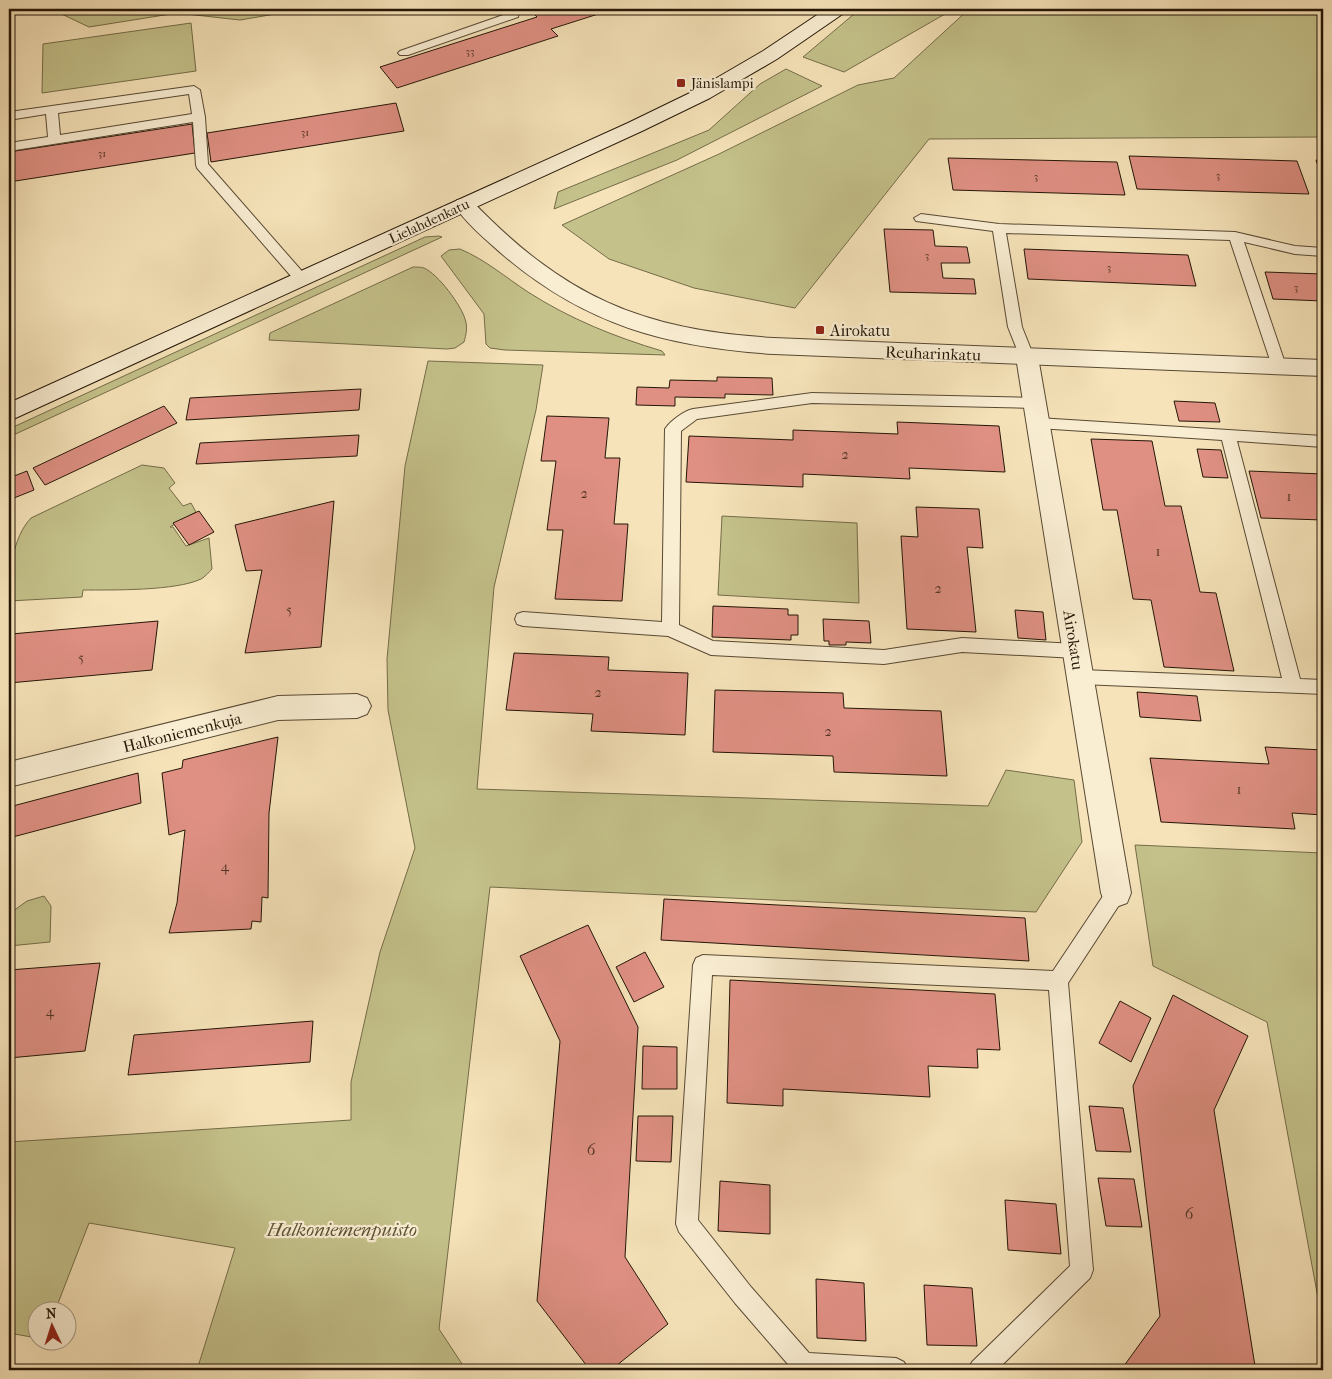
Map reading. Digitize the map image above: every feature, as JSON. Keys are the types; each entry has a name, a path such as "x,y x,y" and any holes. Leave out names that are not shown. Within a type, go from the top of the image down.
{"street":[{"name":"Lielahdenkatu","path":"10,409 302,280 635,127 703,94 770,55 838,9"},
{"name":"Reuharinkatu","path":"464,205 508,247 555,284 600,310 657,329 697,338 748,344 1323,368"},
{"name":"Airokatu","path":"1026,357 1037,413 1116,893"},
{"name":"Halkoniemenkuja","path":"9,775 278,708 357,706"}],"lane":[{"path":"404,53 514,15 515,9"},
{"path":"9,116 194,90 199,118 202,165 302,280"},
{"path":"52,110 54,140"},
{"path":"9,147 199,118"},
{"path":"921,218 999,228 1235,236 1295,250 1323,252"},
{"path":"999,228 1015,327 1026,357"},
{"path":"1235,236 1279,366"},
{"path":"670,629 673,429 693,414 812,398 1037,413 1228,435 1323,441"},
{"path":"1228,435 1293,686"},
{"path":"523,619 670,629 710,648 884,657 962,645 1076,651"},
{"path":"1080,677 1323,687"},
{"path":"980,1370 1082,1270 1058,981 1116,893"},
{"path":"896,1370 804,1364 743,1295 687,1224 702,965 1058,981"}],"green space":[{"path":"51,9 305,9 240,20 177,13 89,27"},
{"path":"860,9 952,10 844,72 803,57"},
{"path":"969,9 1323,9 1323,137 929,139 795,308 694,288 609,259 562,225 719,154 858,85 894,78"},
{"path":"191,23 196,71 42,93 43,44"},
{"path":"786,69 822,86 677,160 554,209 558,192 709,130 760,84"},
{"path":"425,237 442,237 9,437 9,429"},
{"path":"460,249 487,263 528,292 560,311 627,340 662,351 665,355 490,348 486,344 484,314 441,256 449,250"},
{"path":"413,267 420,267 430,271 448,290 463,313 466,325 464,342 455,348 269,340 270,333"},
{"name":"Halkoniemenpuisto","path":"428,361 543,365 536,410 494,587 477,789 988,806 1006,770 1074,780 1082,842 1036,912 490,887 439,1329 466,1370 197,1370 235,1248 89,1223 58,1302 28,1302 28,1336 9,1333 9,1142 351,1120 351,1082 380,952 415,848 388,710 387,659 405,466"},
{"path":"142,465 164,468 175,483 169,488 183,506 191,503 196,512 170,527 173,527 186,546 209,538 212,569 201,579 176,586 144,589 83,590 82,597 9,601 13,557 20,536 31,518"},
{"path":"722,516 857,523 859,603 718,595"},
{"path":"1135,845 1323,853 1323,1325 1267,1022 1153,966"},
{"path":"44,896 51,906 50,942 9,946 9,914 27,901"}],"building":[{"path":"529,9 614,9 551,29 558,36 397,88 380,67 537,17"},
{"path":"396,103 404,131 211,162 207,133"},
{"path":"192,124 195,153 9,182 9,152"},
{"path":"1129,156 1297,161 1309,194 1137,189"},
{"path":"948,158 1117,162 1125,195 953,190"},
{"path":"1316,160 1323,161 1323,181"},
{"path":"884,229 933,230 935,246 967,247 970,263 941,263 943,278 974,279 976,294 890,292"},
{"path":"1024,249 1188,255 1196,286 1028,279"},
{"path":"1265,272 1323,274 1323,301 1273,299"},
{"path":"717,377 772,378 773,395 725,394 725,398 675,397 675,406 636,405 637,387 669,388 670,380 717,381"},
{"path":"361,389 359,410 186,420 190,398"},
{"path":"1174,401 1215,403 1220,422 1179,421"},
{"path":"164,406 177,423 45,485 33,468"},
{"path":"547,416 609,418 605,458 620,458 614,524 628,524 622,601 555,599 563,530 547,530 556,461 541,461"},
{"path":"897,422 999,426 1005,472 909,468 910,479 803,474 803,487 686,482 689,436 793,440 793,430 898,434"},
{"path":"359,435 357,456 196,464 200,443"},
{"path":"1091,439 1152,441 1165,506 1181,506 1200,592 1216,593 1234,671 1164,667 1151,600 1133,599 1117,510 1103,510"},
{"path":"1197,449 1221,450 1228,478 1203,477"},
{"path":"27,471 34,490 9,500 9,478"},
{"path":"1249,471 1323,474 1323,520 1261,518"},
{"path":"334,501 321,647 245,653 262,570 246,571 235,525"},
{"path":"916,507 979,509 983,548 967,547 976,632 907,629 901,536 918,537"},
{"path":"199,511 214,532 189,545 173,523"},
{"path":"713,606 788,609 788,615 798,615 798,635 791,635 791,640 712,637"},
{"path":"1015,610 1043,612 1046,640 1018,638"},
{"path":"823,619 869,621 871,643 846,642 846,645 829,645 829,641 824,641"},
{"path":"158,621 152,670 9,683 9,644 11,634"},
{"path":"514,653 609,657 608,670 688,673 685,735 591,731 593,714 506,710"},
{"path":"715,690 843,693 844,708 941,711 947,776 834,772 833,756 713,752"},
{"path":"1137,692 1197,696 1201,721 1140,717"},
{"path":"278,737 269,813 268,898 262,897 261,922 252,921 251,929 169,933 177,903 185,830 169,835 162,773 182,768 183,760"},
{"path":"1265,747 1323,750 1323,815 1292,813 1295,829 1161,822 1150,758 1269,764"},
{"path":"138,773 141,803 9,838 9,807"},
{"path":"664,899 1025,918 1029,961 661,940"},
{"path":"588,925 638,1027 625,1257 668,1324 611,1370 590,1370 537,1301 560,1041 520,956"},
{"path":"645,952 664,987 634,1002 616,967"},
{"path":"100,963 85,1051 9,1058 9,970"},
{"path":"730,980 995,994 1000,1050 977,1049 978,1068 928,1066 930,1097 783,1089 783,1106 727,1103"},
{"path":"1173,995 1248,1036 1214,1110 1255,1366 1252,1370 1121,1370 1160,1316 1133,1086"},
{"path":"1120,1001 1151,1018 1131,1062 1099,1043"},
{"path":"313,1021 310,1062 128,1075 134,1035"},
{"path":"643,1046 677,1047 677,1089 642,1089"},
{"path":"1089,1106 1123,1108 1131,1152 1096,1151"},
{"path":"638,1116 673,1116 671,1162 636,1161"},
{"path":"1098,1178 1134,1179 1142,1227 1106,1226"},
{"path":"720,1181 770,1185 770,1234 718,1231"},
{"path":"1005,1200 1056,1204 1061,1254 1008,1250"},
{"path":"816,1279 864,1283 866,1341 817,1338"},
{"path":"924,1285 972,1288 977,1346 927,1345"}],"place":[{"name":"Jänislampi","path":"681,83"},
{"name":"Airokatu","path":"820,330"}]}
